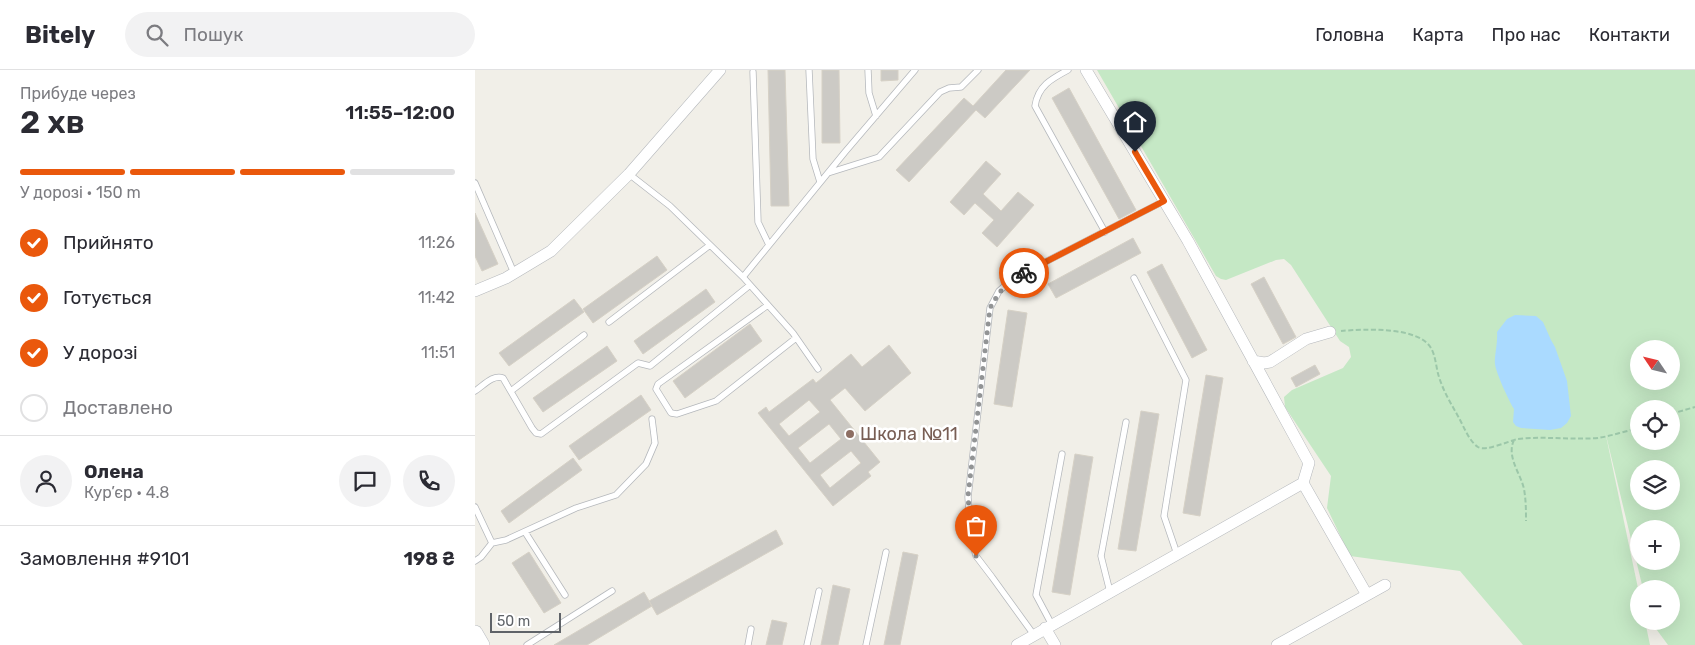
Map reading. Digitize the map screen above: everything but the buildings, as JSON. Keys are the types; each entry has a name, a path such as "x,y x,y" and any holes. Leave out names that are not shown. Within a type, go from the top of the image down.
{"street":[{"path":"475,291 514,273 551,251 629,174 720,70"},
{"path":"1017,645 1303,483 1309,463 1188,241 1086,70"},
{"path":"1253,361 1270,362 1306,339 1330,332"},
{"path":"1303,483 1367,595"},
{"path":"1277,645 1385,585"},
{"path":"1048,627 1055,645"},
{"path":"475,633 482,645"}],"lane":[{"path":"809,70 813,159 820,182"},
{"path":"868,70 869,93 876,116"},
{"path":"743,277 915,70"},
{"path":"828,173 879,157 940,92 949,88 961,87 978,70"},
{"path":"1067,70 1046,82 1039,92 1035,106 1105,232"},
{"path":"753,72 758,222 769,245"},
{"path":"629,174 670,206 743,277 797,338 818,369"},
{"path":"475,182 514,273"},
{"path":"1034,636 976,556 971,535 968,496 990,308 999,291 1014,278 1164,201"},
{"path":"609,322 710,245"},
{"path":"1134,278 1186,380 1164,516 1177,554"},
{"path":"475,392 495,376 500,376 511,391 532,428 536,433 541,434 638,363 650,366 750,285"},
{"path":"768,304 658,384 656,389 671,413 677,414 716,401 797,338"},
{"path":"511,391 584,335"},
{"path":"475,561 481,557 492,542 507,540 576,508 616,495 646,464 655,443 652,419"},
{"path":"1110,592 1101,556 1126,422"},
{"path":"1048,627 1036,595 1062,454"},
{"path":"475,508 492,542"},
{"path":"525,532 565,595"},
{"path":"866,645 886,552"},
{"path":"527,645 611,591"},
{"path":"807,645 819,591"},
{"path":"748,645 751,629"}],"path":[{"path":"1330,332 1369,328 1395,331 1411,335 1431,347 1443,390 1449,403 1473,442 1479,448 1485,449 1514,440 1599,438 1630,430"},
{"path":"1680,411 1695,407"},
{"path":"1514,440 1512,443 1512,457 1524,488 1526,521"}],"green space":[{"path":"1097,70 1695,70 1695,645 1668,645 1657,630 1680,630 1680,580 1641,580 1638,570 1680,570 1680,520 1630,520 1630,535 1605,431 1630,550 1630,570 1634,570 1636,580 1630,580 1630,630 1647,630 1650,645 1523,645 1460,571 1350,556 1327,508 1331,476 1285,407 1284,397 1292,390 1343,368 1351,357 1349,347 1340,341 1291,265 1284,259 1276,260 1226,280 1216,276"}],"water":[{"path":"1515,315 1536,316 1543,322 1555,347 1567,381 1571,416 1561,428 1550,430 1521,428 1513,422 1514,409 1500,380 1495,361 1497,332 1507,319"}],"way so far":[{"path":"976,556 971,535 968,496 990,308 999,291 1014,278 1024,273"}],"place":[{"name":"Школа №11","path":"850,434"}],"route":[{"path":"1024,273 1164,201 1135,152"}]}
